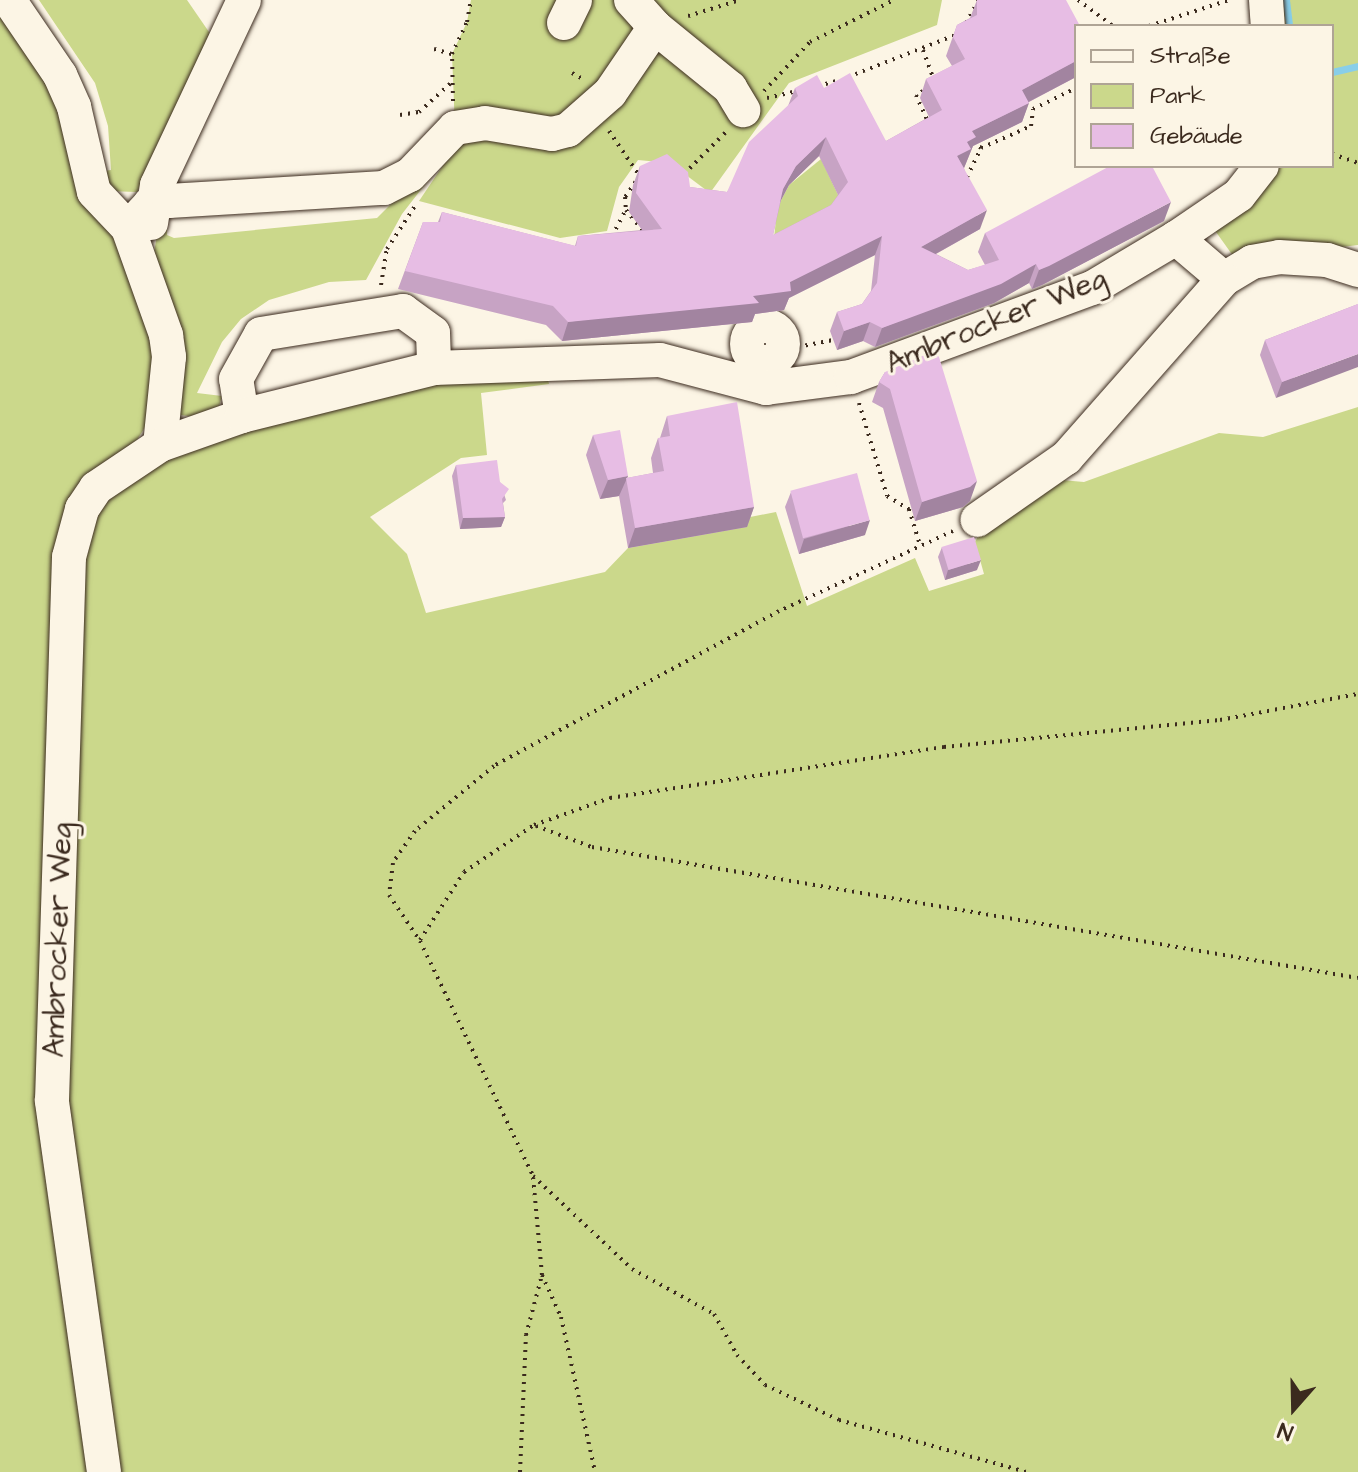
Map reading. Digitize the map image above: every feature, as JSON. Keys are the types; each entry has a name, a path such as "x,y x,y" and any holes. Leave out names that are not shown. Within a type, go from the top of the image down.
{"lane":[{"path":"9,0 65,86 94,192 139,216 384,188 410,175 455,128 485,123 552,134 568,130 594,110 655,27"},
{"path":"160,445 169,357 166,335 142,275 139,216 244,0"},
{"path":"631,0 655,27 730,88 743,110"},
{"path":"1266,0 1268,24"},
{"name":"Ambrocker Weg","path":"104,1472 52,1101 69,557 82,509 96,488 160,445 242,416 434,368 660,360 755,350 766,388 851,377 1092,288 1176,238 1239,195 1260,168"},
{"path":"1176,238 1224,279"},
{"path":"977,520 1066,458 1224,279 1252,262 1279,257 1327,260 1358,270"},
{"path":"242,416 236,379 261,334 403,311 421,320 433,333 434,368"}],"path":[{"path":"455,128 452,54 467,22 471,0"},
{"path":"655,27 740,0"},
{"path":"894,0 810,42 757,100 825,85 923,50 961,32 979,0"},
{"path":"1078,0 1110,24"},
{"path":"1155,24 1229,0"},
{"path":"434,49 452,54"},
{"path":"923,50 936,84 916,95 933,132"},
{"path":"400,115 419,112 452,82"},
{"path":"963,181 981,148 1031,126 1033,109 1074,89"},
{"path":"594,110 639,175"},
{"path":"678,179 743,110"},
{"path":"965,135 981,148"},
{"path":"1334,155 1358,163"},
{"path":"644,232 626,210 625,197 639,175 648,171"},
{"path":"379,313 387,249 419,201"},
{"path":"622,235 608,236 626,210"},
{"path":"633,233 650,232"},
{"path":"755,350 833,340"},
{"path":"851,377 887,496 909,509 920,546"},
{"path":"595,1472 561,1317 542,1275 533,1176 420,941 389,895 393,863 415,831 494,766 779,611 977,520"},
{"path":"420,941 464,872 534,825 610,798 944,747 1220,720 1358,694"},
{"path":"534,825 592,847 1358,978"},
{"path":"533,1176 632,1269 714,1314 737,1355 765,1385 839,1420 1027,1472"},
{"path":"520,1472 526,1335 542,1275"}],"green space":[{"path":"0,0 20,26 155,328 152,416 137,440 85,481 42,1092 92,1472 0,1472"},
{"path":"39,0 187,0 209,32 211,49 137,192 106,191 95,172 111,170 108,126 95,83"},
{"path":"471,0 942,0 937,25 789,83 710,193 670,163 638,160 619,187 607,231 560,238 419,201 450,155 455,128 452,54 467,22"},
{"path":"1273,0 1358,0 1358,245 1236,260 1211,225 1267,168 1334,168 1334,24 1275,24"},
{"path":"821,159 842,203 773,250 777,208 789,185"},
{"path":"437,169 402,214 366,280 329,282 269,300 241,319 222,342 197,393 222,396 218,410 195,417 181,415 175,408 151,270 160,218 167,209 167,235 174,238 377,218 421,174"},
{"path":"547,375 549,384 481,393 487,455 461,458 370,517 407,554 426,613 605,572 628,548 746,527 745,518 776,512 807,606 915,558 929,591 984,574 975,542 985,523 1050,479 1084,482 1219,433 1263,437 1358,407 1358,1472 116,1472 64,1136 76,606 95,513 122,482 210,436 397,386"}],"building":[{"path":"977,0 1066,0 1079,24 1074,24 1074,62 1022,90 1029,103 972,131 976,137 967,142 971,149 957,156 987,210 921,247 968,270 999,260 985,233 1106,168 1153,168 1171,202 1049,266 1039,270 1036,264 1001,284 882,328 870,322 844,331 837,312 862,304 877,283 882,236 790,282 791,291 753,296 759,303 568,322 553,306 405,271 423,222 440,222 442,212 576,246 578,236 662,229 636,193 640,166 667,154 688,172 690,187 727,192 749,142 798,96 795,88 817,75 824,88 850,73 886,141 942,110 926,79 965,59 953,37 957,25 977,15","holes":["826,137 848,182 831,205 773,235 783,189 796,166"]},
{"path":"1358,304 1358,354 1282,382 1265,340"},
{"path":"934,351 939,357 977,481 970,487 922,502 890,389 879,382 885,372"},
{"path":"737,402 754,507 635,528 626,478 664,471 658,438 670,436 667,416"},
{"path":"620,430 628,476 608,480 593,435"},
{"path":"497,460 500,482 509,489 502,499 505,517 463,518 456,465"},
{"path":"857,473 870,520 803,538 790,491"},
{"path":"974,537 981,560 949,570 941,547"}],"waterway":[{"path":"1286,0 1289,24"},
{"path":"1334,72 1358,66"}]}
